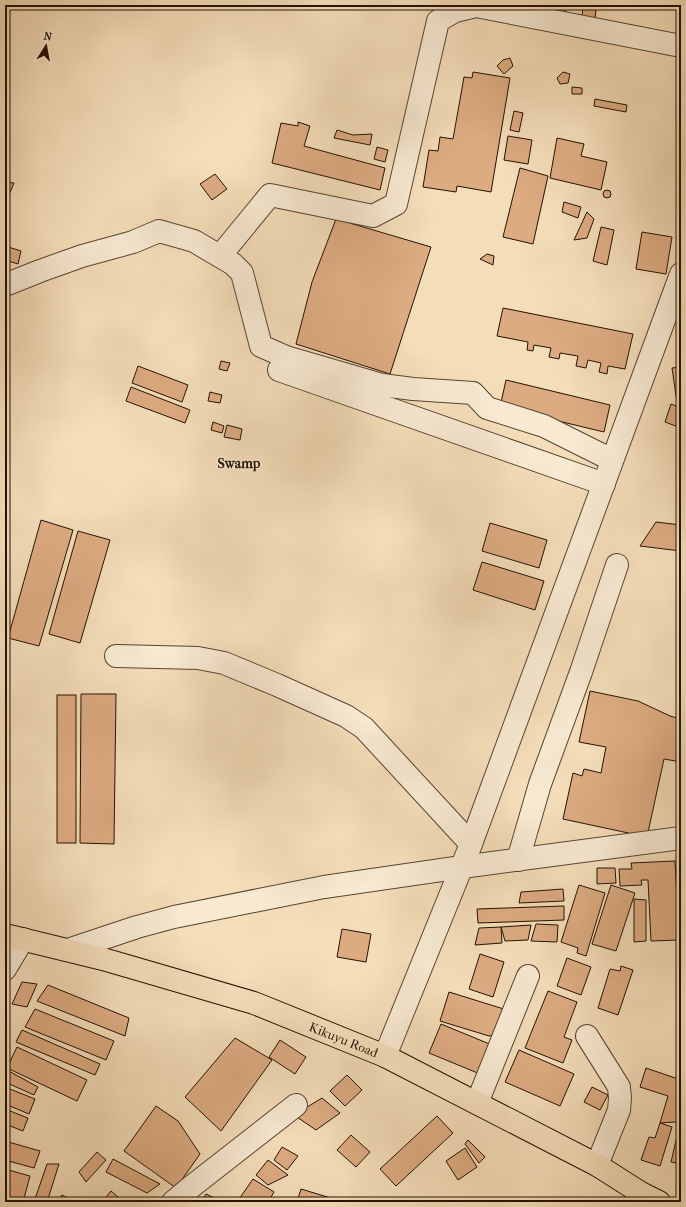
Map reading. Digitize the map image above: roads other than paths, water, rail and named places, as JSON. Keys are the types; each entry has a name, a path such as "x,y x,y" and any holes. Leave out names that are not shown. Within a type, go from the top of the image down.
{"main road":[{"name":"Kikuyu Road","path":"14,937 103,959 254,1003 385,1056 597,1165 643,1199"}],"street":[{"path":"220,256 270,195 373,216 396,204 437,13 455,11 476,6 681,46"},
{"path":"5,285 82,256 133,242 159,231 194,241 233,264 242,273 261,346 286,357 382,386 473,393 487,408 544,426 612,460"},
{"path":"385,1056 471,844 681,274"},
{"path":"273,368 604,484"},
{"path":"518,860 540,784 581,672 617,565"},
{"path":"116,656 198,658 224,663 346,716 364,728 471,844"},
{"path":"68,950 137,927 174,917 324,887 612,846 681,838"},
{"path":"5,969 14,937"},
{"path":"477,1103 528,976"},
{"path":"587,1036 619,1087 620,1098 619,1110 597,1165"},
{"path":"173,1202 296,1106"}],"district":[{"name":"Swamp","path":"239,463"}]}
